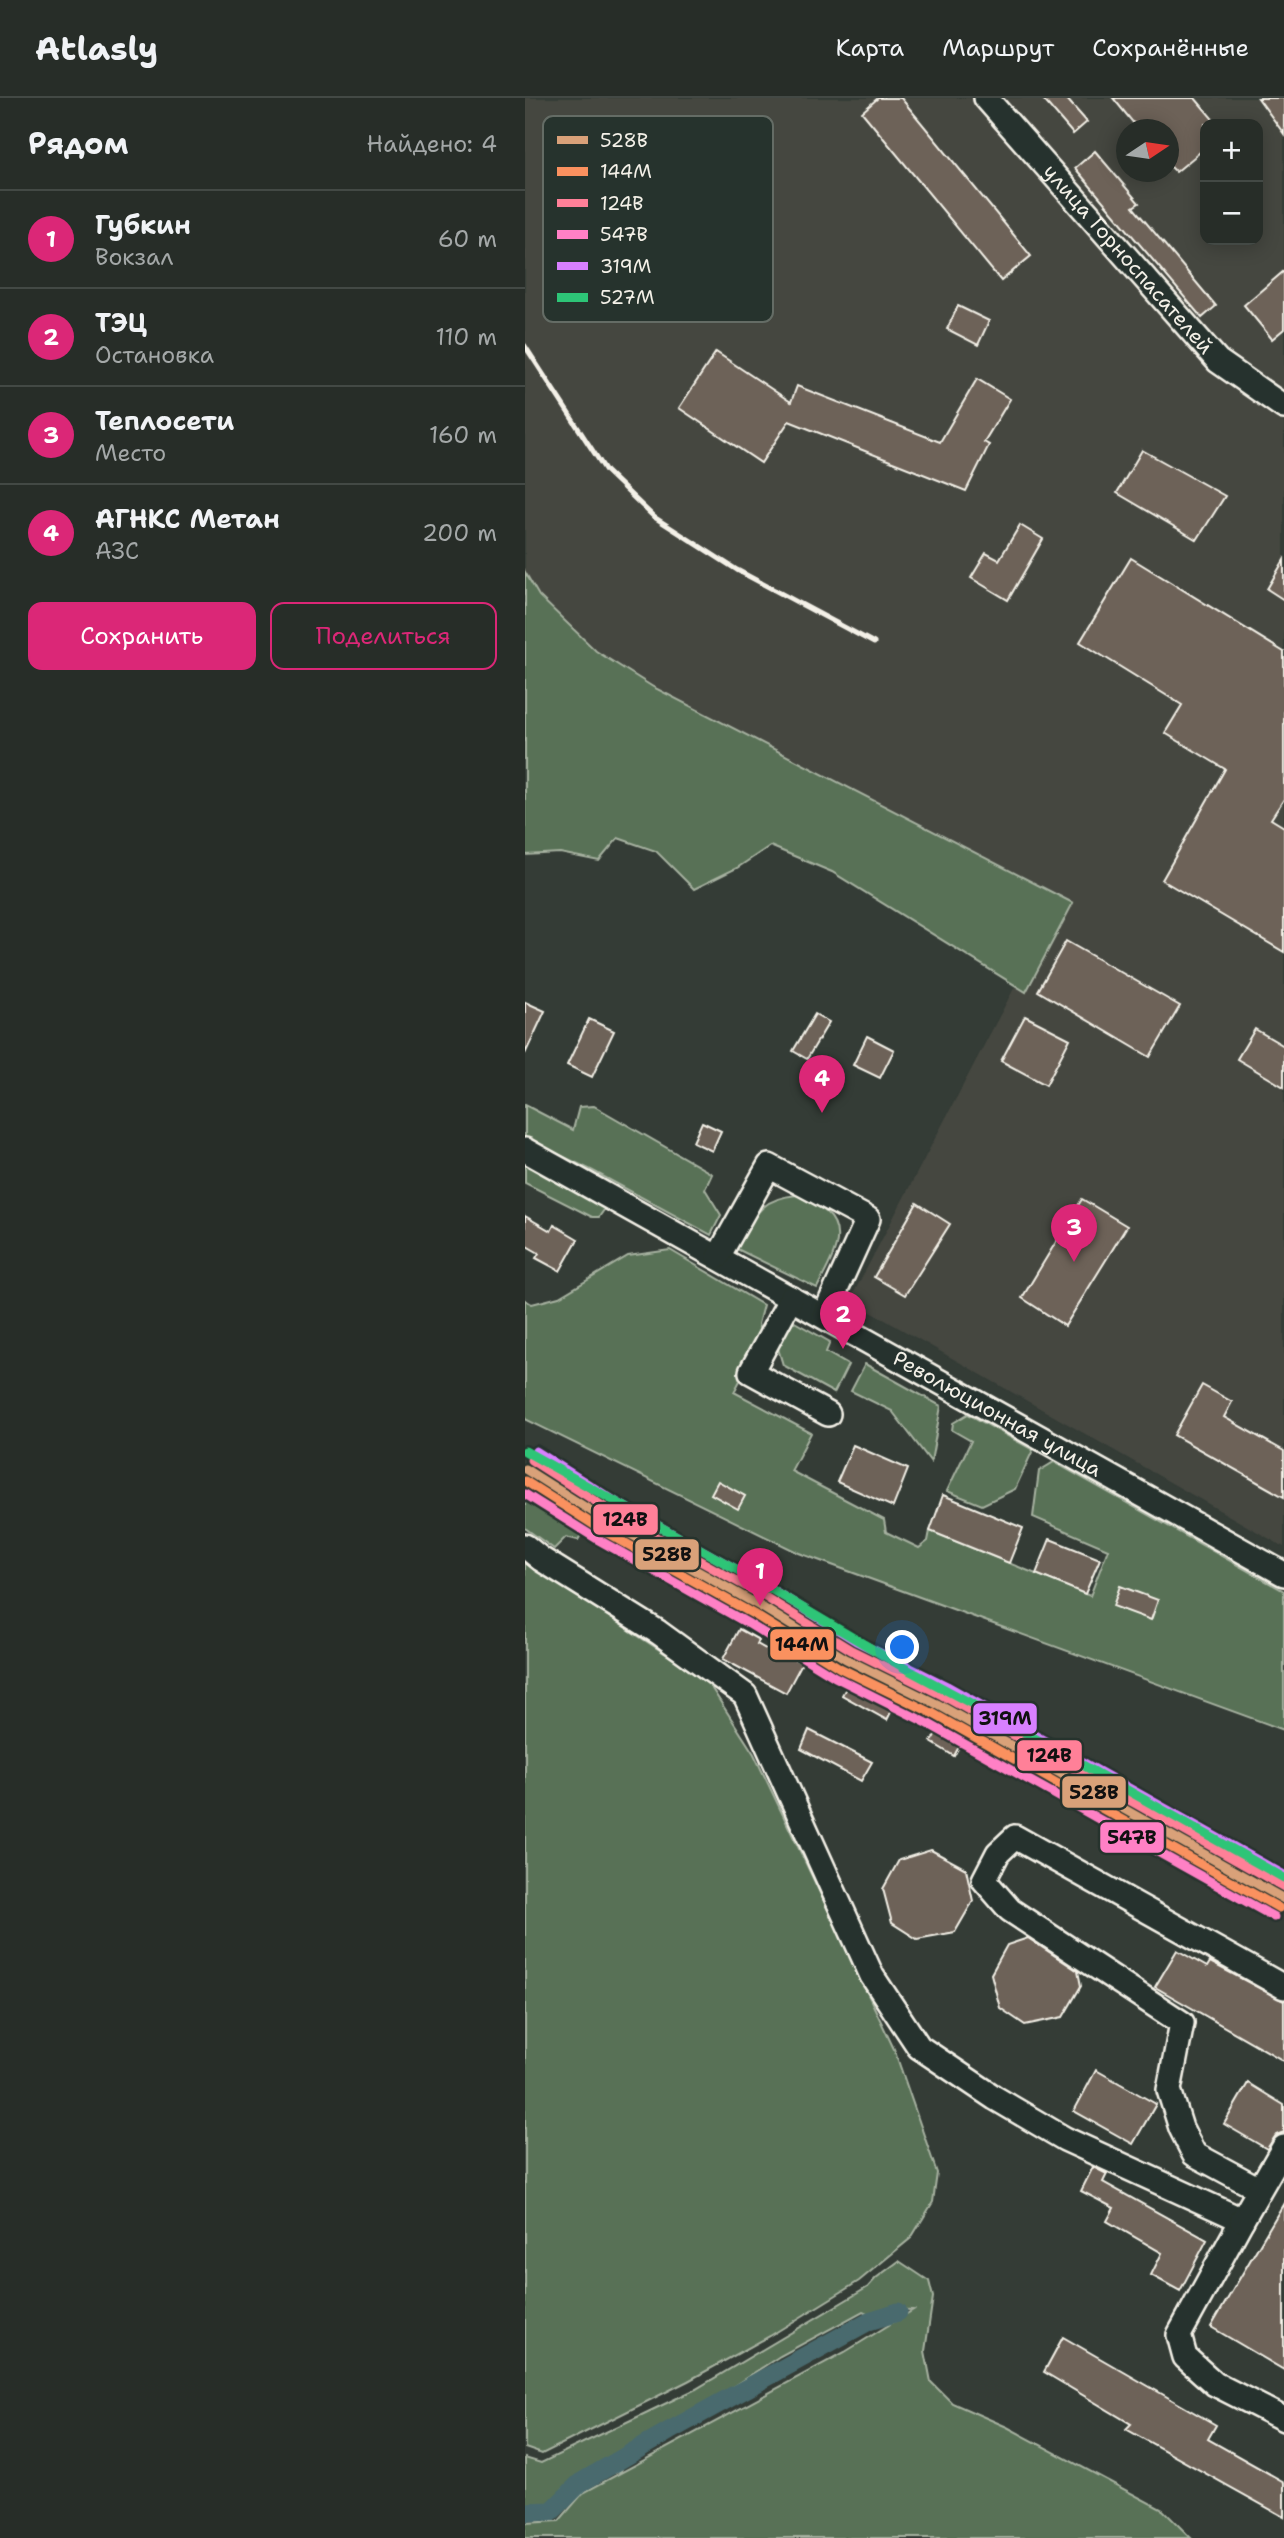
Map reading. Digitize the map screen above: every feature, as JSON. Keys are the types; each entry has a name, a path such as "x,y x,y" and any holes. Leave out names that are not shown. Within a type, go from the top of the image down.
{"street":[{"name":"улица Горноспасателей","path":"986,98 1218,361 1284,407"},
{"name":"Революционная улица","path":"525,1150 1284,1574"},
{"path":"718,1257 769,1166 868,1219 824,1316"},
{"path":"791,1298 751,1372 828,1414"},
{"path":"525,1546 541,1559 658,1632 745,1695 872,1976 919,2048 995,2098 1065,2139 1242,2220"},
{"path":"1259,2189 1194,2154 1181,2129 1169,2090 1182,2023 1010,1910 984,1881 998,1853 1015,1837 1284,1987"},
{"path":"1284,2147 1179,2335 1185,2357 1215,2384 1284,2419"}],"shaded area":[{"path":"525,98 1284,98 1284,1547 850,1300 1051,918 644,701 525,585"}],"green space":[{"path":"525,572 539,596 596,651 653,687 1073,903 1026,992 832,872 770,846 737,868 694,889 656,851 618,838 599,861 560,853 525,855"},
{"path":"525,1105 573,1130 579,1107 594,1106 712,1174 705,1189 721,1215 711,1235 593,1171 525,1138"},
{"path":"525,1163 601,1203 604,1210 599,1217 592,1217 525,1183"},
{"path":"797,1195 826,1212 837,1230 835,1250 817,1288 737,1249 753,1219 765,1205"},
{"path":"670,1250 763,1305 758,1324 762,1339 734,1392 811,1433 791,1471 884,1520 886,1532 919,1548 928,1541 930,1531 1090,1596 1108,1549 1033,1517 1039,1471 1054,1462 1284,1591 1284,1730 799,1553 525,1419 525,1300 532,1304 559,1297 628,1256"},
{"path":"791,1320 830,1342 826,1352 848,1365 834,1393 783,1365 777,1345"},
{"path":"865,1364 941,1406 931,1462 892,1411 851,1391"},
{"path":"968,1414 1033,1450 1015,1489 982,1505 947,1491 971,1441 952,1430 953,1423"},
{"path":"525,1483 589,1521 578,1540 566,1537 554,1549 525,1528"},
{"path":"525,1562 707,1681 754,1754 894,2049 937,2173 933,2202 911,2238 859,2281 770,2336 688,2381 542,2454 525,2448"},
{"path":"899,2261 929,2281 933,2297 925,2351 931,2382 952,2403 1007,2427 1163,2510 1191,2538 525,2538 525,2523 559,2521 583,2493 845,2352 913,2310 892,2309 872,2315 863,2311 780,2356 627,2455 621,2471 563,2488 546,2520 525,2503 525,2458 541,2463 696,2389 868,2287"}],"building":[{"path":"878,98 901,98 1031,256 1001,281 862,112"},
{"path":"1042,98 1066,98 1087,122 1073,134"},
{"path":"1113,98 1195,98 1213,119 1200,119 1200,152 1179,170 1179,119 1130,119"},
{"path":"1258,98 1284,98 1284,134"},
{"path":"1095,151 1116,176 1116,182 1121,182 1139,203 1133,207 1216,306 1202,318 1075,168"},
{"path":"1284,271 1284,329 1272,339 1244,305"},
{"path":"958,306 989,321 978,345 947,329"},
{"path":"716,352 791,402 797,386 940,442 977,379 1010,399 984,442 989,445 966,491 789,421 761,463 679,408"},
{"path":"1142,450 1225,496 1197,540 1117,493"},
{"path":"1020,525 1043,539 1008,600 971,578 986,553 999,560"},
{"path":"1131,558 1284,652 1284,799 1271,819 1284,827 1284,952 1162,880 1225,769 1165,733 1182,705 1080,642"},
{"path":"1284,560 1284,600 1267,589"},
{"path":"1066,941 1180,1006 1150,1057 1038,991"},
{"path":"525,1002 545,1011 525,1054"},
{"path":"815,1014 829,1022 807,1059 793,1051"},
{"path":"1025,1016 1070,1039 1046,1085 1001,1061"},
{"path":"589,1019 614,1031 592,1077 567,1065"},
{"path":"1255,1029 1284,1046 1284,1087 1237,1059"},
{"path":"867,1036 894,1050 880,1078 853,1065"},
{"path":"702,1122 721,1131 712,1151 693,1142"},
{"path":"1082,1199 1127,1226 1065,1326 1022,1298"},
{"path":"917,1203 950,1224 905,1295 874,1277"},
{"path":"525,1216 551,1231 554,1225 578,1239 560,1271 536,1258 539,1253 525,1245"},
{"path":"1202,1385 1232,1402 1224,1417 1284,1451 1284,1497 1174,1435"},
{"path":"853,1445 908,1469 893,1507 837,1482"},
{"path":"718,1481 745,1496 738,1509 711,1494"},
{"path":"943,1495 1023,1528 1009,1563 930,1531"},
{"path":"1050,1539 1100,1559 1085,1594 1036,1574"},
{"path":"1120,1586 1158,1600 1151,1620 1113,1606"},
{"path":"739,1629 759,1640 757,1644 782,1658 784,1654 802,1663 786,1693 723,1659"},
{"path":"850,1681 894,1706 887,1720 842,1695"},
{"path":"939,1728 962,1741 954,1756 931,1742"},
{"path":"809,1730 872,1762 861,1781 801,1749"},
{"path":"931,1850 966,1869 973,1901 955,1932 917,1939 892,1923 883,1889 899,1860"},
{"path":"1028,1938 1078,1971 1081,1986 1063,2017 1025,2025 1000,2008 991,1974 1007,1945"},
{"path":"1177,1950 1207,1967 1210,1962 1284,2001 1284,2061 1155,1987"},
{"path":"1096,2070 1156,2104 1133,2144 1074,2111"},
{"path":"1248,2083 1284,2105 1284,2132 1276,2135 1267,2149 1224,2124"},
{"path":"1093,2167 1107,2174 1103,2182 1207,2240 1180,2291 1151,2275 1162,2253 1107,2221 1114,2208 1081,2191"},
{"path":"1284,2203 1284,2370 1211,2327"},
{"path":"1063,2337 1216,2425 1208,2439 1284,2482 1284,2517 1126,2429 1131,2424 1044,2372"}],"waterway":[{"path":"525,2512 552,2511 580,2483 669,2431 869,2321 898,2312"}],"railway":[{"path":"525,346 606,471 654,517 737,570 874,643"}],"transit line":[{"name":"527М","path":"525,1451 759,1582 901,1666 1284,1878"},
{"name":"319М","path":"536,1451 618,1503 770,1588 856,1641 947,1686 1284,1875"},
{"name":"124В","path":"531,1460 612,1512 765,1597 851,1650 942,1695 1284,1887"},
{"name":"528В","path":"525,1469 607,1521 760,1606 846,1659 937,1704 1284,1899"},
{"name":"144М","path":"525,1481 602,1530 755,1615 840,1668 932,1713 1279,1908"},
{"name":"547В","path":"525,1494 597,1539 749,1624 835,1677 927,1723 1274,1917"}],"place":[{"name":"АГНКС Метан","path":"822,1113"},
{"name":"Теплосети","path":"1074,1262"},
{"name":"ТЭЦ","path":"843,1349"},
{"name":"Губкин","path":"760,1606"}]}
